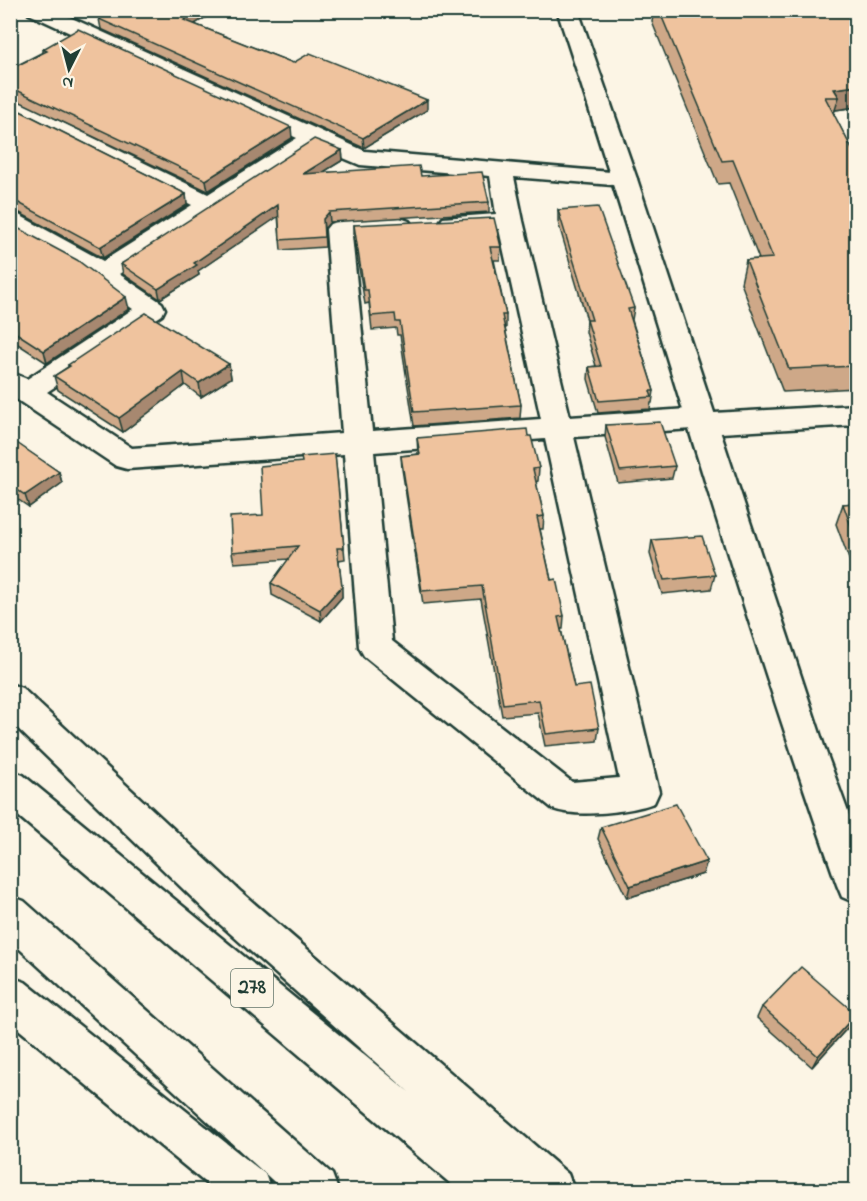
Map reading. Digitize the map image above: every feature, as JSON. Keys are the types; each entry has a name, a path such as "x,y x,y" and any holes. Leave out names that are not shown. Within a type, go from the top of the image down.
{"main road":[{"path":"567,10 625,179 808,752 856,885"},
{"path":"27,12 360,158 625,179"},
{"path":"10,104 210,204"},
{"path":"103,273 314,137"},
{"path":"501,170 510,220 641,792 566,798 376,647 339,229 510,220"},
{"path":"10,220 90,264 114,284 152,309 19,386 127,459 558,428 856,415"},
{"path":"10,698 226,905 552,1191"},
{"name":"278","path":"10,786 492,1191"},
{"path":"10,914 316,1191"},
{"path":"10,996 249,1191"}],"building":[{"path":"103,10 200,10 184,20 293,63 310,53 427,100 363,138 99,19 110,13"},
{"path":"659,10 856,10 856,86 834,89 839,97 825,97 856,157 856,366 789,369 746,260 773,258 733,160 722,161"},
{"path":"78,29 291,127 206,180 10,87 10,69 47,51 43,49"},
{"path":"10,106 186,194 100,247 17,202 10,201"},
{"path":"314,139 342,150 303,174 419,166 421,176 482,172 489,202 329,212 323,219 324,237 280,240 278,205 194,263 197,265 158,289 121,264"},
{"path":"598,207 634,308 628,309 654,391 650,391 652,397 599,401 589,367 601,366 587,320 592,320 558,210"},
{"path":"494,218 501,247 490,247 506,315 502,315 521,405 414,412 400,322 396,322 395,314 371,316 368,290 364,290 354,225"},
{"path":"10,224 77,260 126,297 44,351 10,329"},
{"path":"146,313 229,364 199,383 183,372 119,418 54,376 70,366 68,365"},
{"path":"660,422 675,466 620,471 606,425"},
{"path":"527,429 539,468 533,469 544,516 537,517 551,580 556,579 564,616 558,617 574,687 590,685 599,728 546,734 539,700 503,704 482,586 422,591 401,456 420,454 417,438"},
{"path":"10,439 59,472 25,495 10,485"},
{"path":"335,454 344,548 337,548 342,586 320,610 271,583 298,546 232,552 230,517 263,515 260,466 302,462 301,457"},
{"path":"856,503 856,540 843,504"},
{"path":"702,536 715,575 664,580 652,540"},
{"path":"676,804 707,861 630,886 601,827"},
{"path":"801,967 856,1014 818,1056 762,1007"}]}
